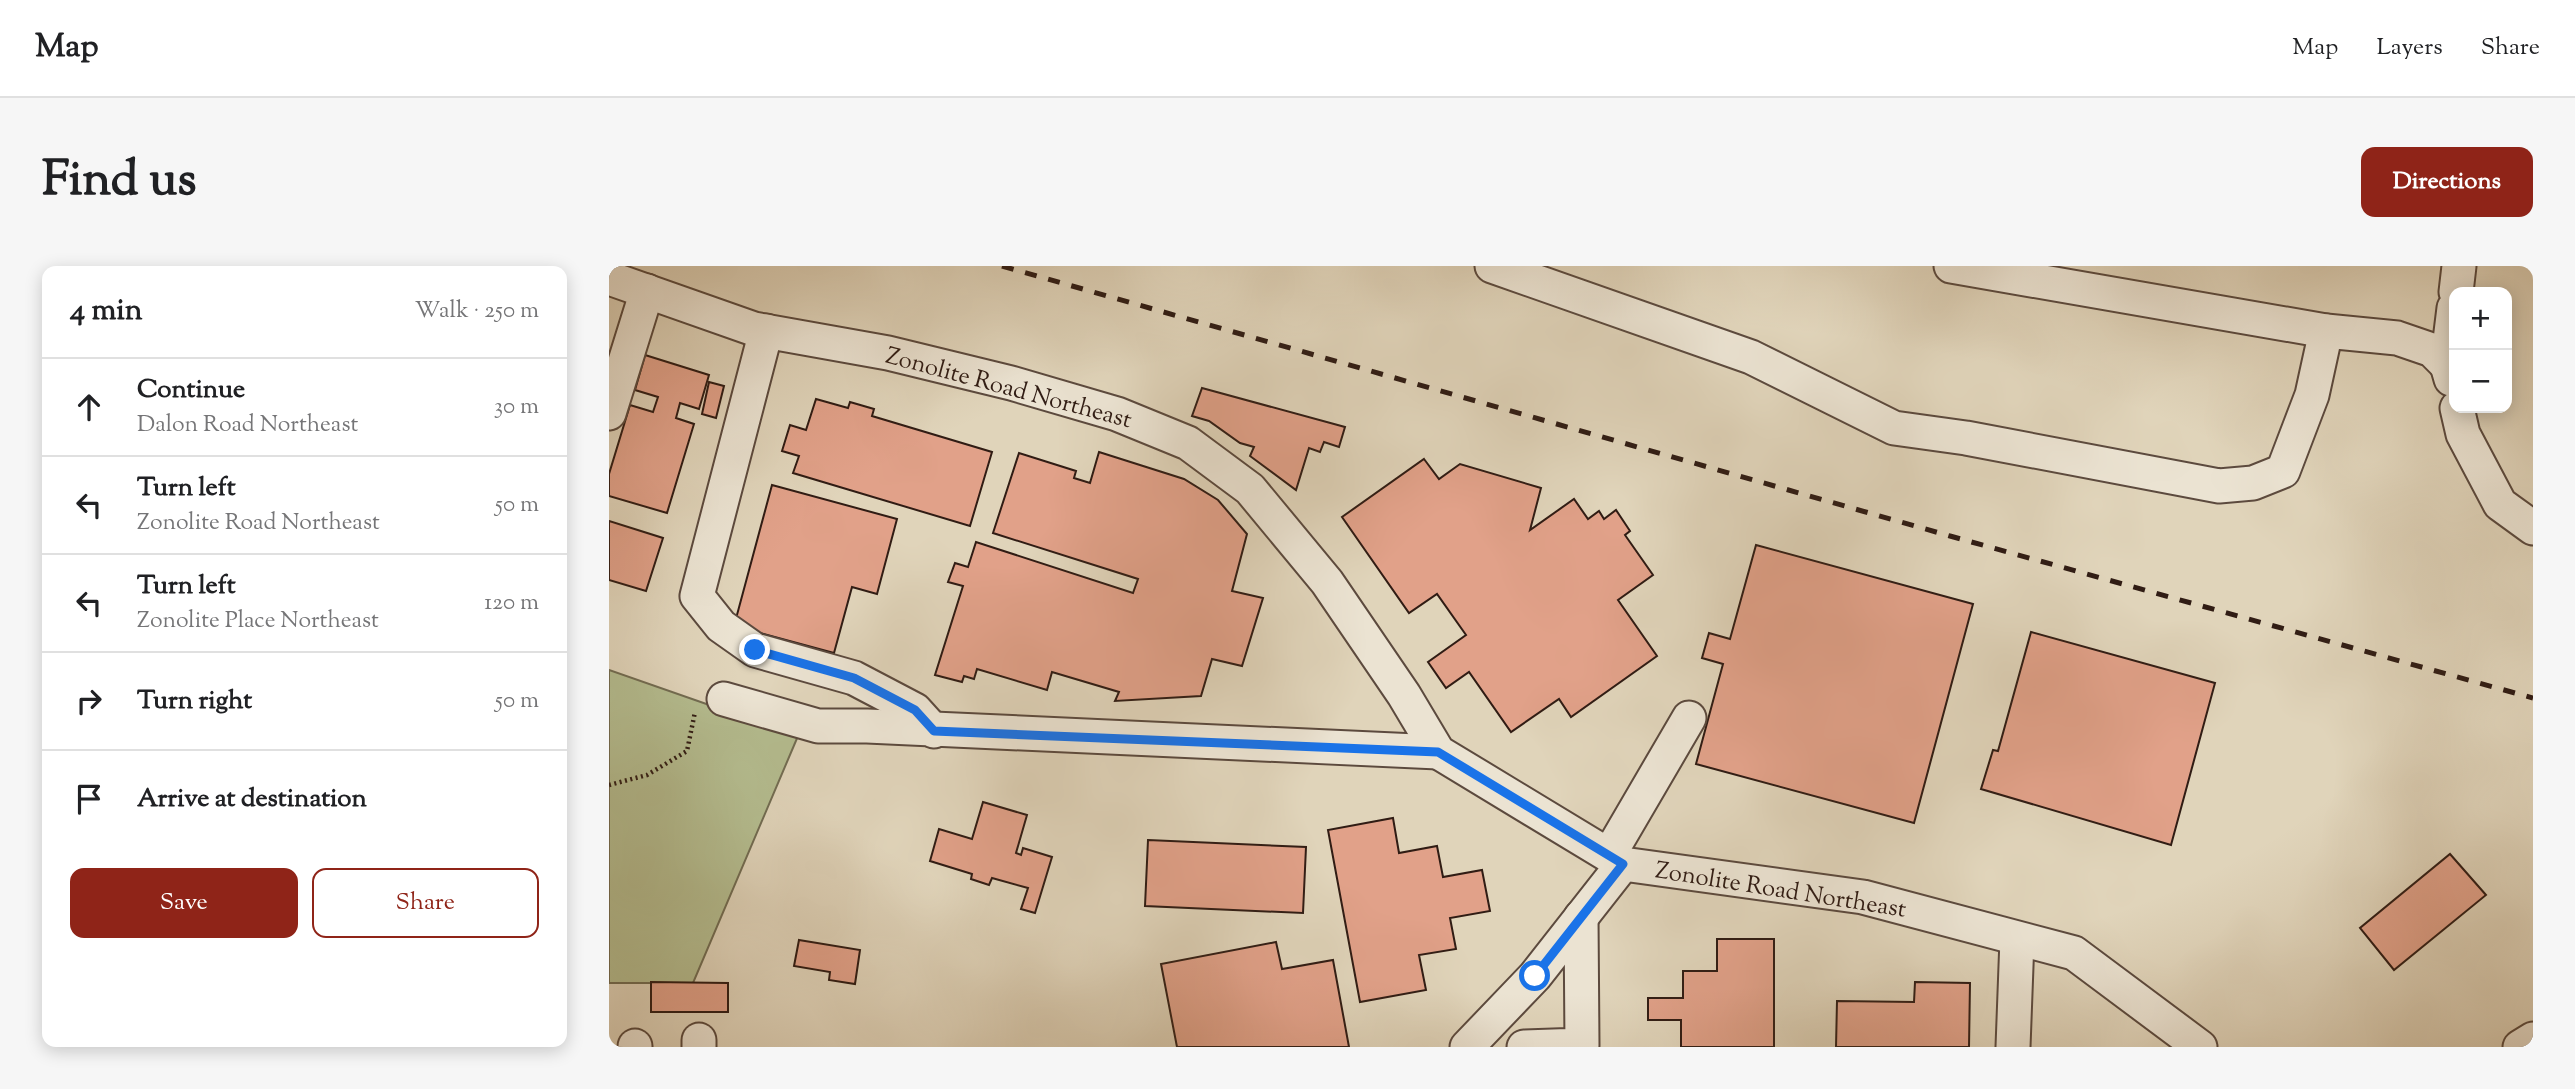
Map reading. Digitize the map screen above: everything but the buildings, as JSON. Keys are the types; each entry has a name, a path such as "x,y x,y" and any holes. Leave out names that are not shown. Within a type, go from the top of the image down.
{"street":[{"path":"1492,266 1751,357 1894,428 1966,438 2219,486 2253,483 2283,471 2312,395 2326,331"},
{"path":"1951,266 2326,331 2397,338 2432,350 2449,377"},
{"path":"2457,287 2459,266"},
{"name":"Zonolite Road Northeast","path":"609,278 760,330 888,352 1011,383 1117,414 1188,443 1250,489 1328,582 1404,695 1438,752 1616,860 1863,897 2074,953 2159,1033 2200,1047"},
{"path":"609,413 647,291"},
{"path":"760,330 697,596 721,626 755,650 854,678 915,710 934,731"},
{"path":"2458,413 2463,434 2500,504 2533,528"},
{"path":"710,703 818,726 1438,752"},
{"path":"1467,1047 1535,976 1581,917 1616,860 1689,718"},
{"path":"1524,1047 1582,1045 1581,917"},
{"path":"2013,1047 2017,939"},
{"path":"2520,1047 2533,1039"}],"path":[{"path":"609,785 647,775 687,751 710,703"}],"green space":[{"path":"609,670 798,736 693,983 609,983"}],"railway":[{"path":"1002,266 1950,536 2533,698"}],"route":[{"path":"755,650 854,678 915,710 934,731 1438,752 1623,864 1535,976"}]}
